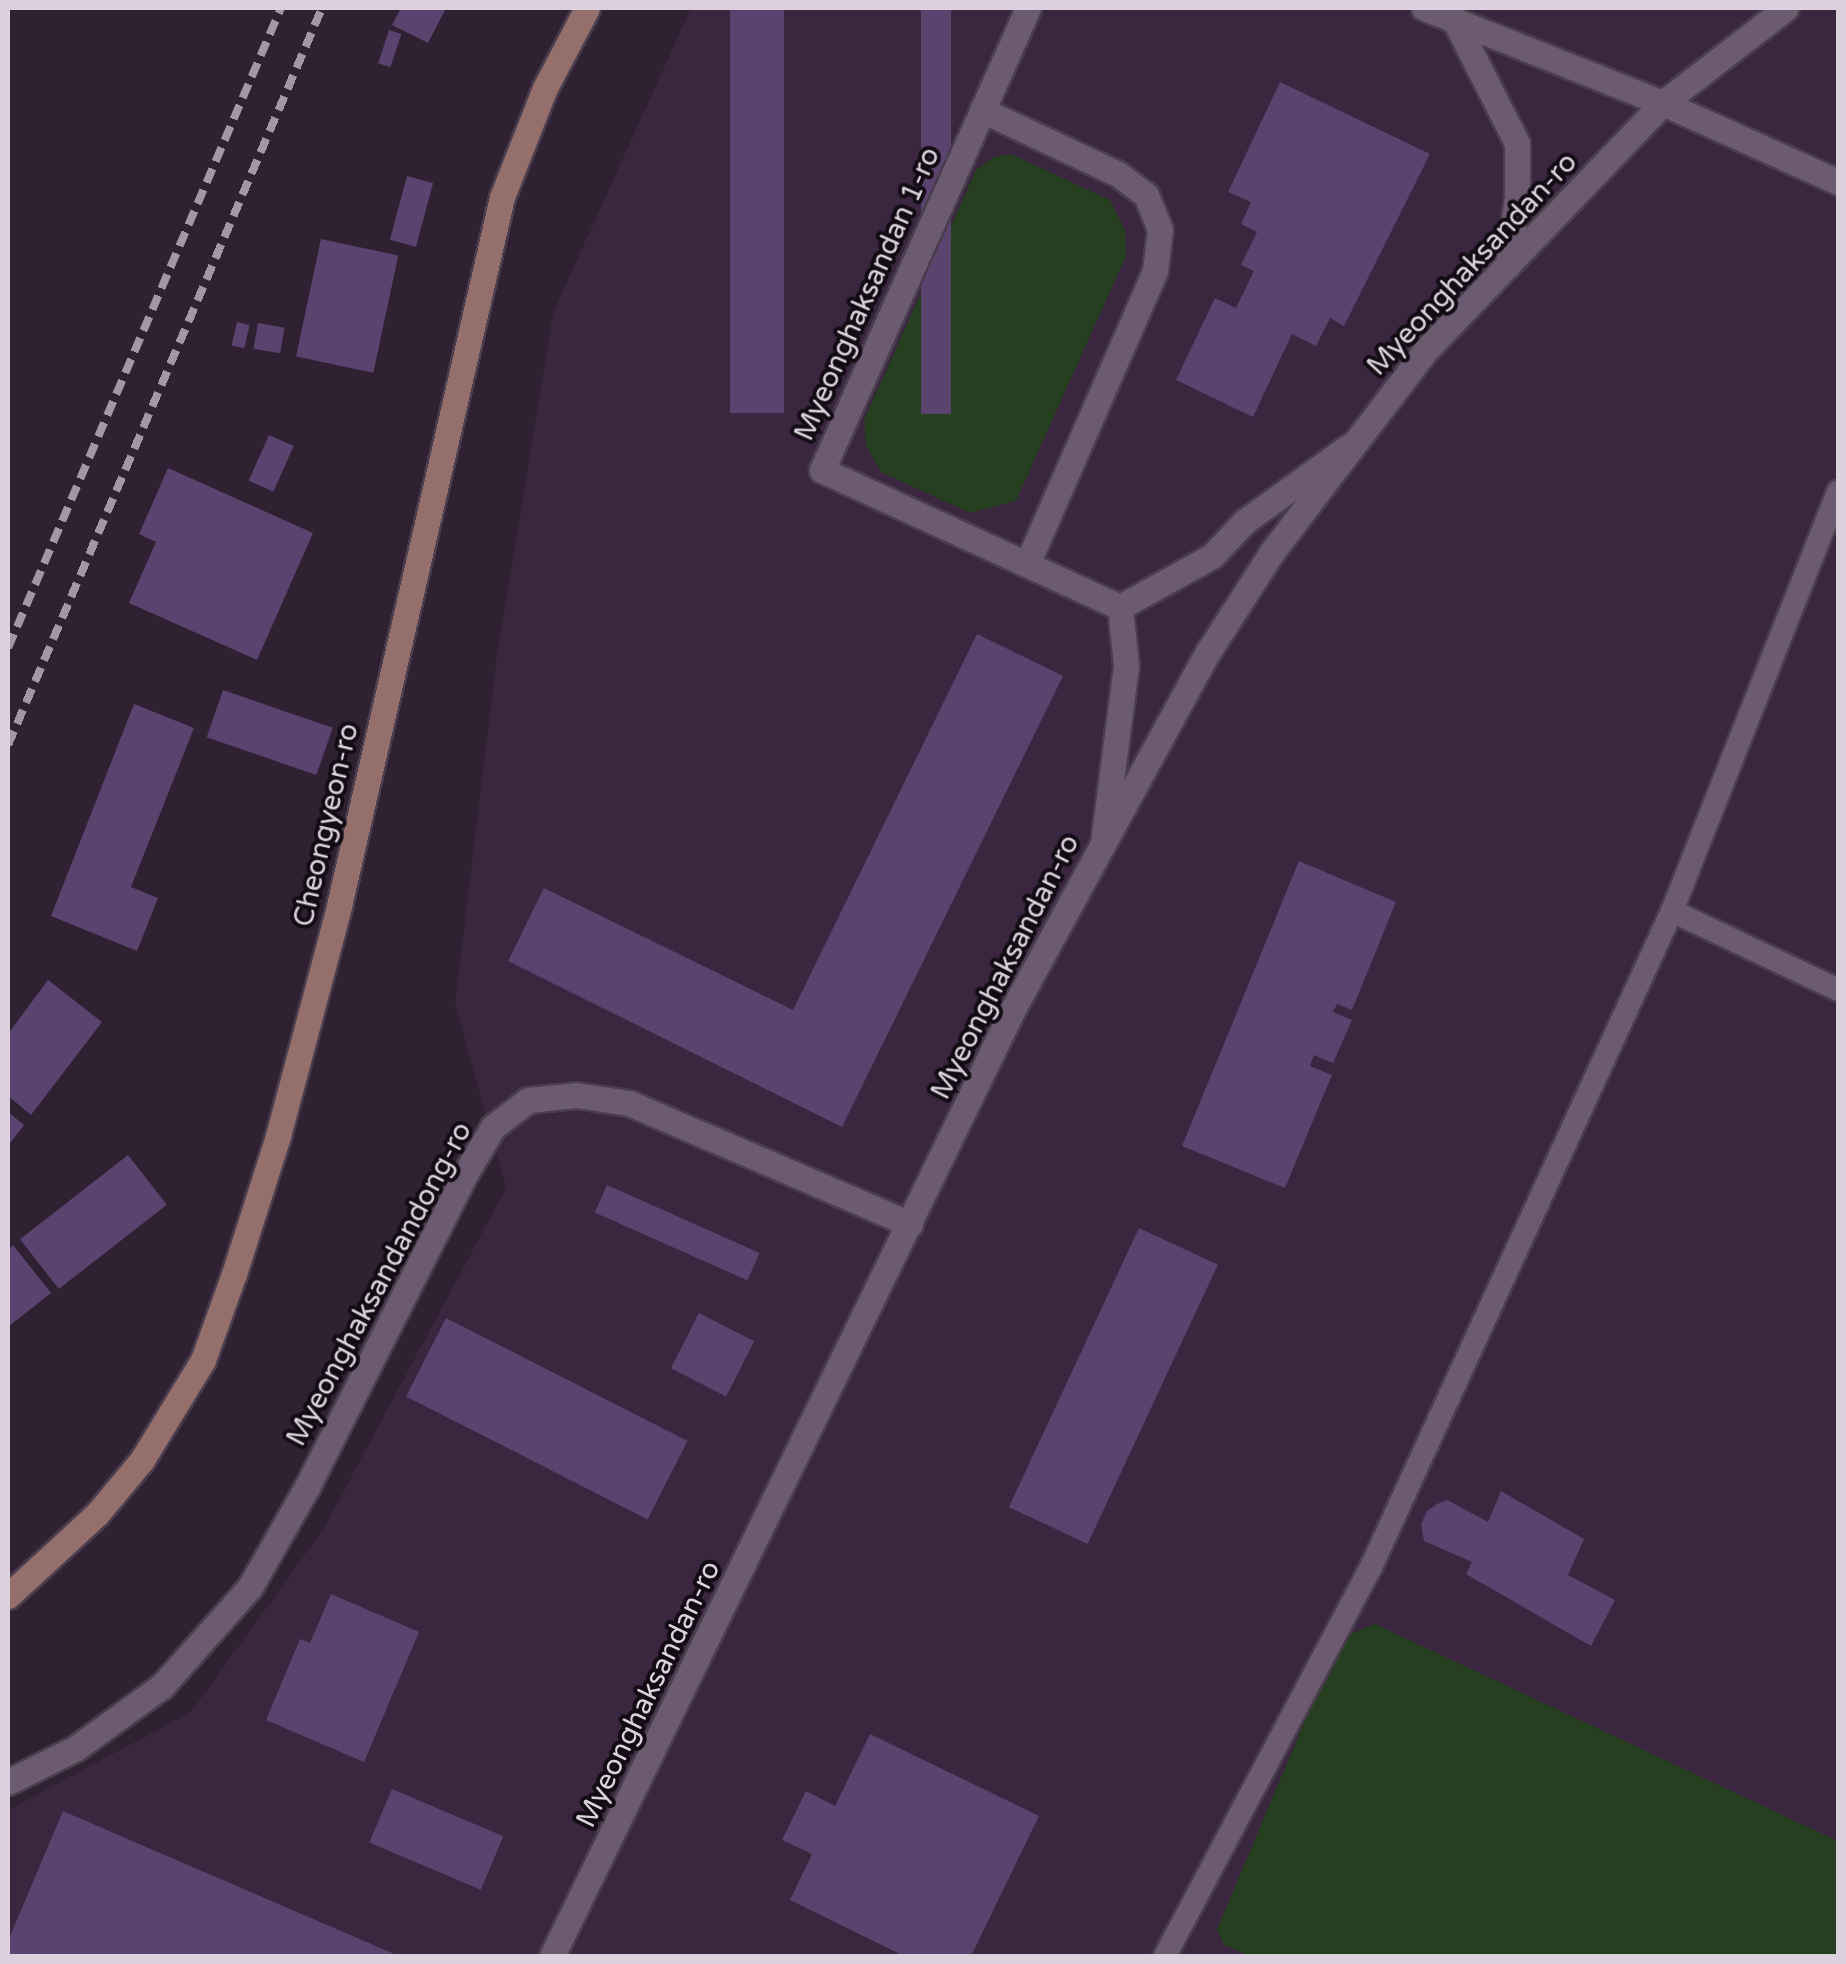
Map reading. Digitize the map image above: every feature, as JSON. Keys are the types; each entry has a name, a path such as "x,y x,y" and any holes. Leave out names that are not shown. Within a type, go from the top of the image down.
{"main road":[{"name":"Cheongyeon-ro","path":"8,1596 97,1514 142,1460 202,1360 234,1274 278,1136 339,906 502,197 545,88 587,8"}],"street":[{"name":"Myeonghaksandan 1-ro","path":"1028,8 822,470 1120,606"},
{"path":"1424,8 1663,103 1838,182"},
{"name":"Myeonghaksandan-ro","path":"552,1956 1014,1009 1208,652 1272,552 1426,350 1663,103 1786,8"},
{"path":"1454,19 1517,144 1517,197 1508,264"},
{"path":"982,110 1118,174 1146,196 1160,229 1155,271 1027,564"},
{"path":"1103,842 1126,664 1120,606 1212,556 1246,521 1351,446"},
{"name":"Myeonghaksandandong-ro","path":"8,1782 76,1748 162,1686 250,1586 307,1486 474,1158 493,1127 528,1100 576,1096 630,1103 910,1224"}],"lane":[{"path":"1165,1956 1372,1565 1672,911 1838,492"},
{"path":"1672,911 1838,990"}],"shaded area":[{"path":"691,8 1838,8 1838,1956 8,1956 8,1810 191,1712 324,1528 506,1188 455,1003 496,663 553,313"}],"green space":[{"path":"1011,154 1110,200 1125,230 1126,256 1016,501 970,513 881,472 866,445 864,420 976,170 994,157"},
{"path":"1375,1624 1838,1841 1838,1956 1250,1956 1224,1945 1217,1929 1340,1638"}],"building":[{"path":"401,8 446,8 428,43 392,25"},
{"path":"730,8 784,8 784,413 730,413"},
{"path":"921,8 951,8 951,414 921,414"},
{"path":"389,30 401,34 391,67 378,63"},
{"path":"1280,82 1430,154 1344,326 1330,318 1316,346 1292,334 1253,417 1176,380 1215,298 1236,308 1254,271 1241,265 1257,232 1241,224 1251,202 1228,192"},
{"path":"407,176 433,183 416,247 390,240"},
{"path":"321,239 398,255 373,373 296,356"},
{"path":"237,322 250,325 244,348 232,345"},
{"path":"258,323 285,328 280,353 253,349"},
{"path":"269,435 294,446 273,492 249,481"},
{"path":"168,468 313,533 257,660 129,603 156,542 139,534"},
{"path":"977,634 1063,676 842,1127 508,961 544,888 793,1010"},
{"path":"223,690 333,728 316,775 207,737"},
{"path":"134,704 194,728 131,887 158,898 137,951 51,916"},
{"path":"1299,861 1396,902 1352,1010 1337,1004 1333,1012 1352,1020 1333,1063 1314,1055 1310,1066 1332,1075 1285,1188 1182,1146"},
{"path":"48,980 102,1022 31,1115 8,1096 8,1034"},
{"path":"8,1112 24,1125 8,1146"},
{"path":"128,1155 167,1205 59,1289 20,1239"},
{"path":"607,1185 760,1253 747,1280 595,1212"},
{"path":"1139,1228 1218,1265 1088,1544 1009,1507"},
{"path":"13,1245 51,1293 8,1327 8,1250"},
{"path":"699,1313 754,1341 726,1396 671,1368"},
{"path":"446,1318 687,1441 648,1519 406,1396"},
{"path":"1501,1491 1584,1539 1568,1575 1615,1600 1591,1646 1466,1574 1472,1562 1424,1541 1421,1524 1427,1511 1437,1504 1447,1500 1488,1522"},
{"path":"331,1594 419,1632 364,1762 266,1720 300,1639 310,1643"},
{"path":"870,1734 1039,1816 971,1956 904,1956 790,1900 812,1854 782,1840 806,1791 835,1806"},
{"path":"392,1789 503,1836 481,1890 369,1842"},
{"path":"63,1811 399,1956 8,1956 8,1941"}],"railway":[{"path":"8,648 281,8"},
{"path":"8,745 322,8"}]}
